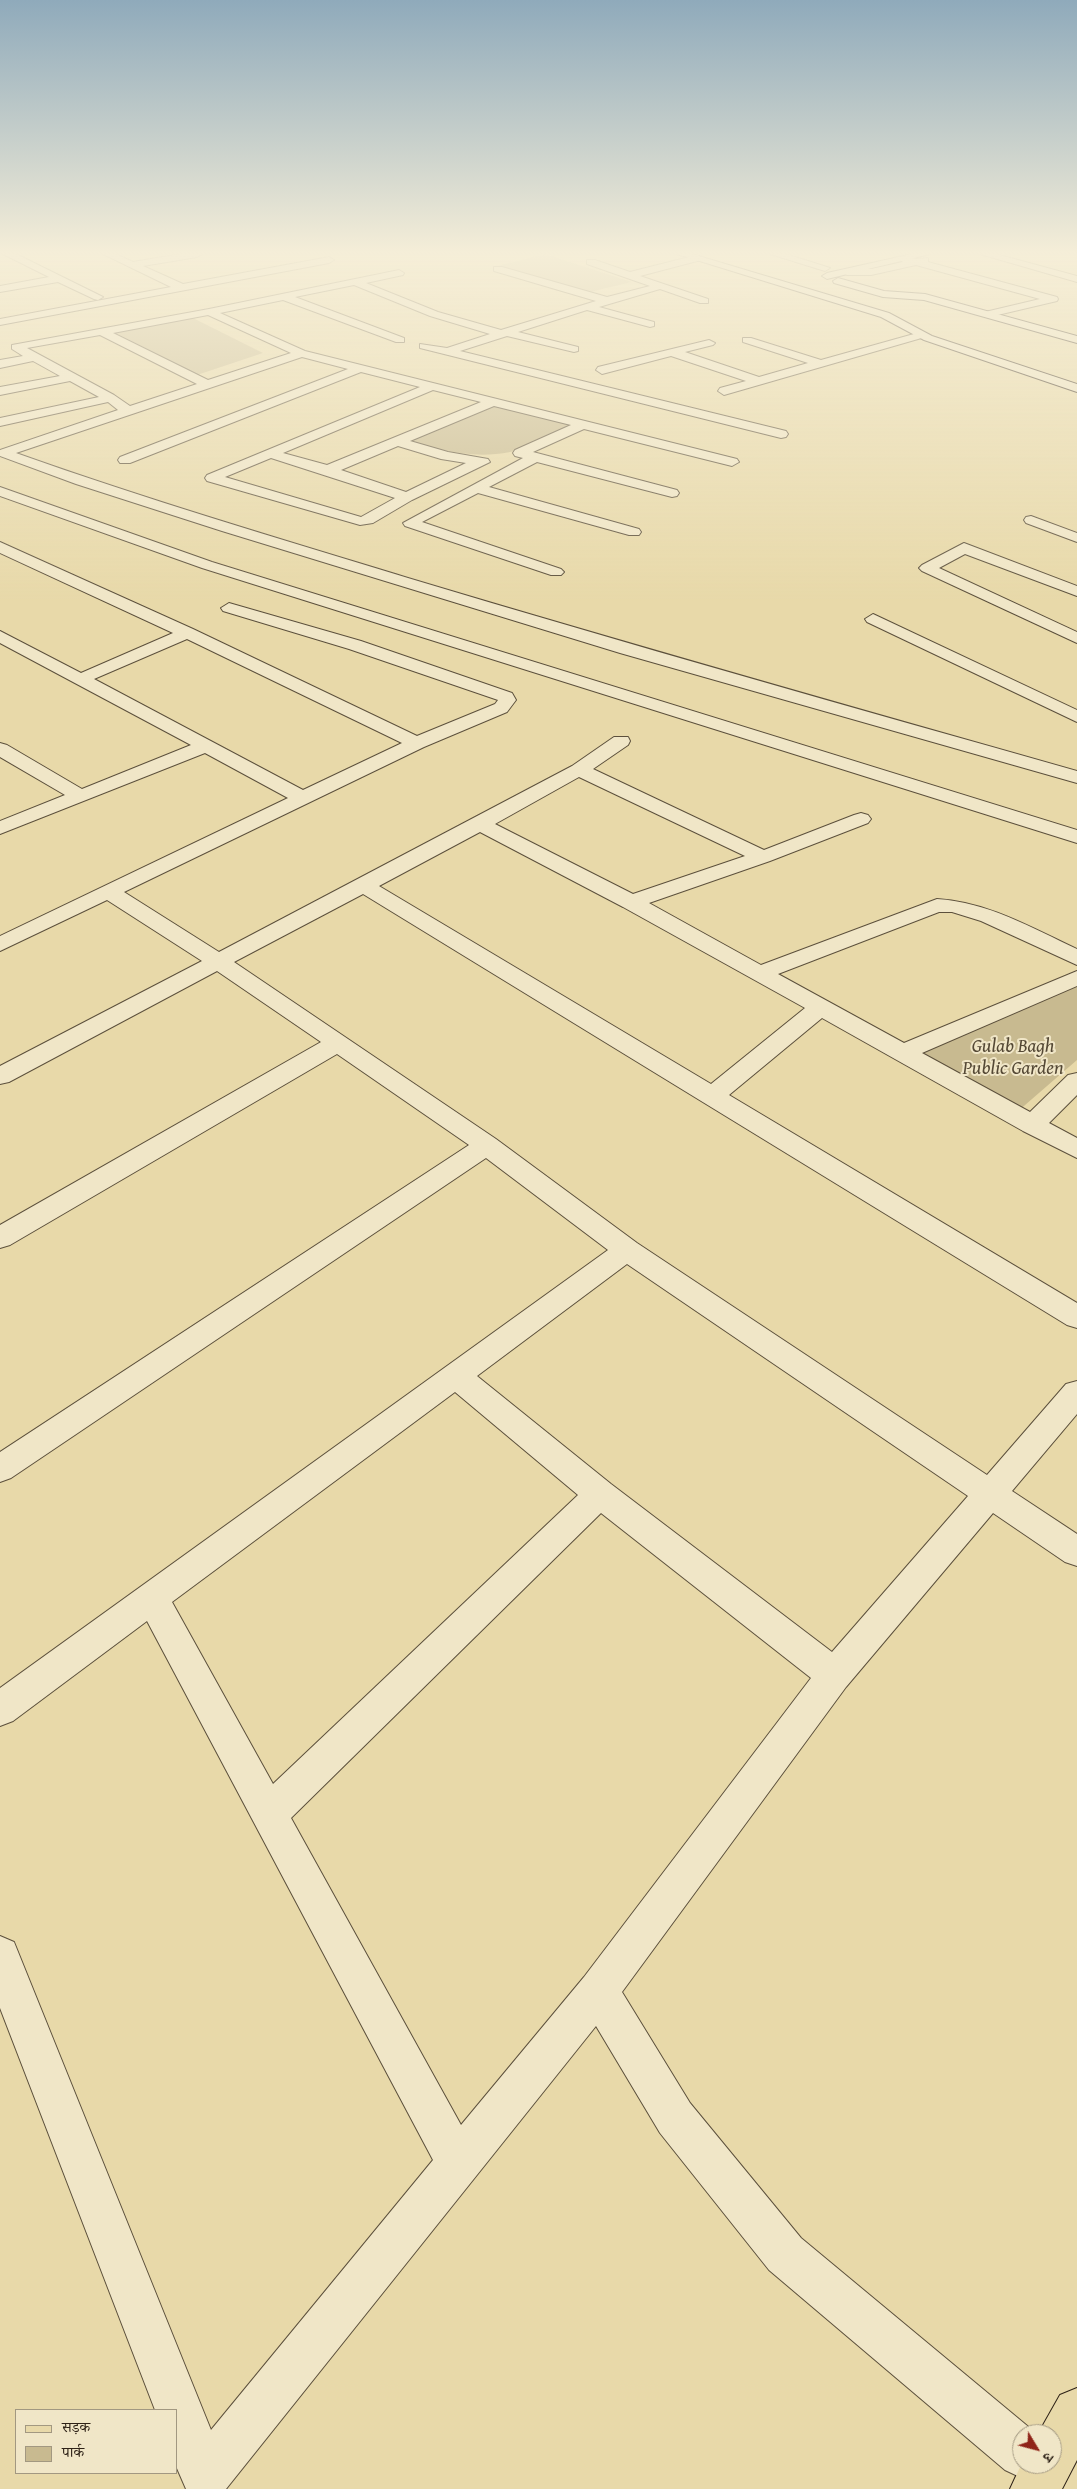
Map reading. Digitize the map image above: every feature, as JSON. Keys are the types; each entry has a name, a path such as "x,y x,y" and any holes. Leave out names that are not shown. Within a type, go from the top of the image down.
{"main road":[{"path":"1062,2433 1077,2412"}],"street":[{"path":"59,370 110,398 128,412"},
{"path":"178,370 206,384"},
{"path":"248,370 128,412 28,443 4,453 81,481 227,528 626,649 1077,777"},
{"path":"125,460 355,370"},
{"path":"363,370 494,401 732,462"},
{"path":"490,374 499,370"},
{"path":"520,370 781,434"},
{"path":"726,370 758,381"},
{"path":"724,391 795,370"},
{"path":"1024,370 1077,388"},
{"path":"0,392 71,377"},
{"path":"449,390 466,384"},
{"path":"433,386 268,453 212,478 360,521 368,520 407,497 478,463 528,455 672,493"},
{"path":"72,391 90,387"},
{"path":"0,422 110,398"},
{"path":"328,470 494,401"},
{"path":"0,422 28,443"},
{"path":"556,572 410,523 477,488 528,455 584,424"},
{"path":"397,441 446,456 478,463"},
{"path":"268,453 328,470 407,497"},
{"path":"477,488 634,532"},
{"path":"0,491 207,565 1077,837"},
{"path":"1031,520 1077,538"},
{"path":"0,546 416,743"},
{"path":"1077,590 964,548 927,566 927,568 1077,638"},
{"path":"0,944 416,743 501,708 507,700 506,697 355,645 236,610 289,590"},
{"path":"873,619 1077,717"},
{"path":"81,679 187,633"},
{"path":"0,636 303,798"},
{"path":"0,1076 480,824 579,770 621,741"},
{"path":"0,828 206,746"},
{"path":"0,749 78,796"},
{"path":"579,770 762,856"},
{"path":"631,902 861,819"},
{"path":"480,824 631,902 819,1008 903,1052 1077,1149"},
{"path":"363,885 1077,1317"},
{"path":"109,892 219,962 488,1145 628,1250 1077,1552"},
{"path":"758,974 937,905 950,904 970,909 1077,958"},
{"path":"903,1052 1077,978"},
{"path":"711,1096 819,1008"},
{"path":"0,1238 338,1043"},
{"path":"1032,1125 1077,1081"},
{"path":"0,1468 488,1145"},
{"path":"0,1709 628,1250"},
{"path":"456,1376 600,1494 834,1675"},
{"path":"199,2482 598,1991 834,1675 1077,1393"},
{"path":"270,1812 600,1494"},
{"path":"152,1598 270,1812 458,2163"},
{"path":"0,1956 171,2409"},
{"path":"598,1991 675,2118 785,2254 1012,2443"},
{"path":"178,2426 199,2482"}],"green space":[{"path":"188,370 212,370 197,375"},
{"path":"495,403 574,423 526,447 497,454 458,453 408,440"},
{"name":"Gulab Bagh Public Garden","path":"1077,983 1077,1060 1017,1112 919,1053"}]}
